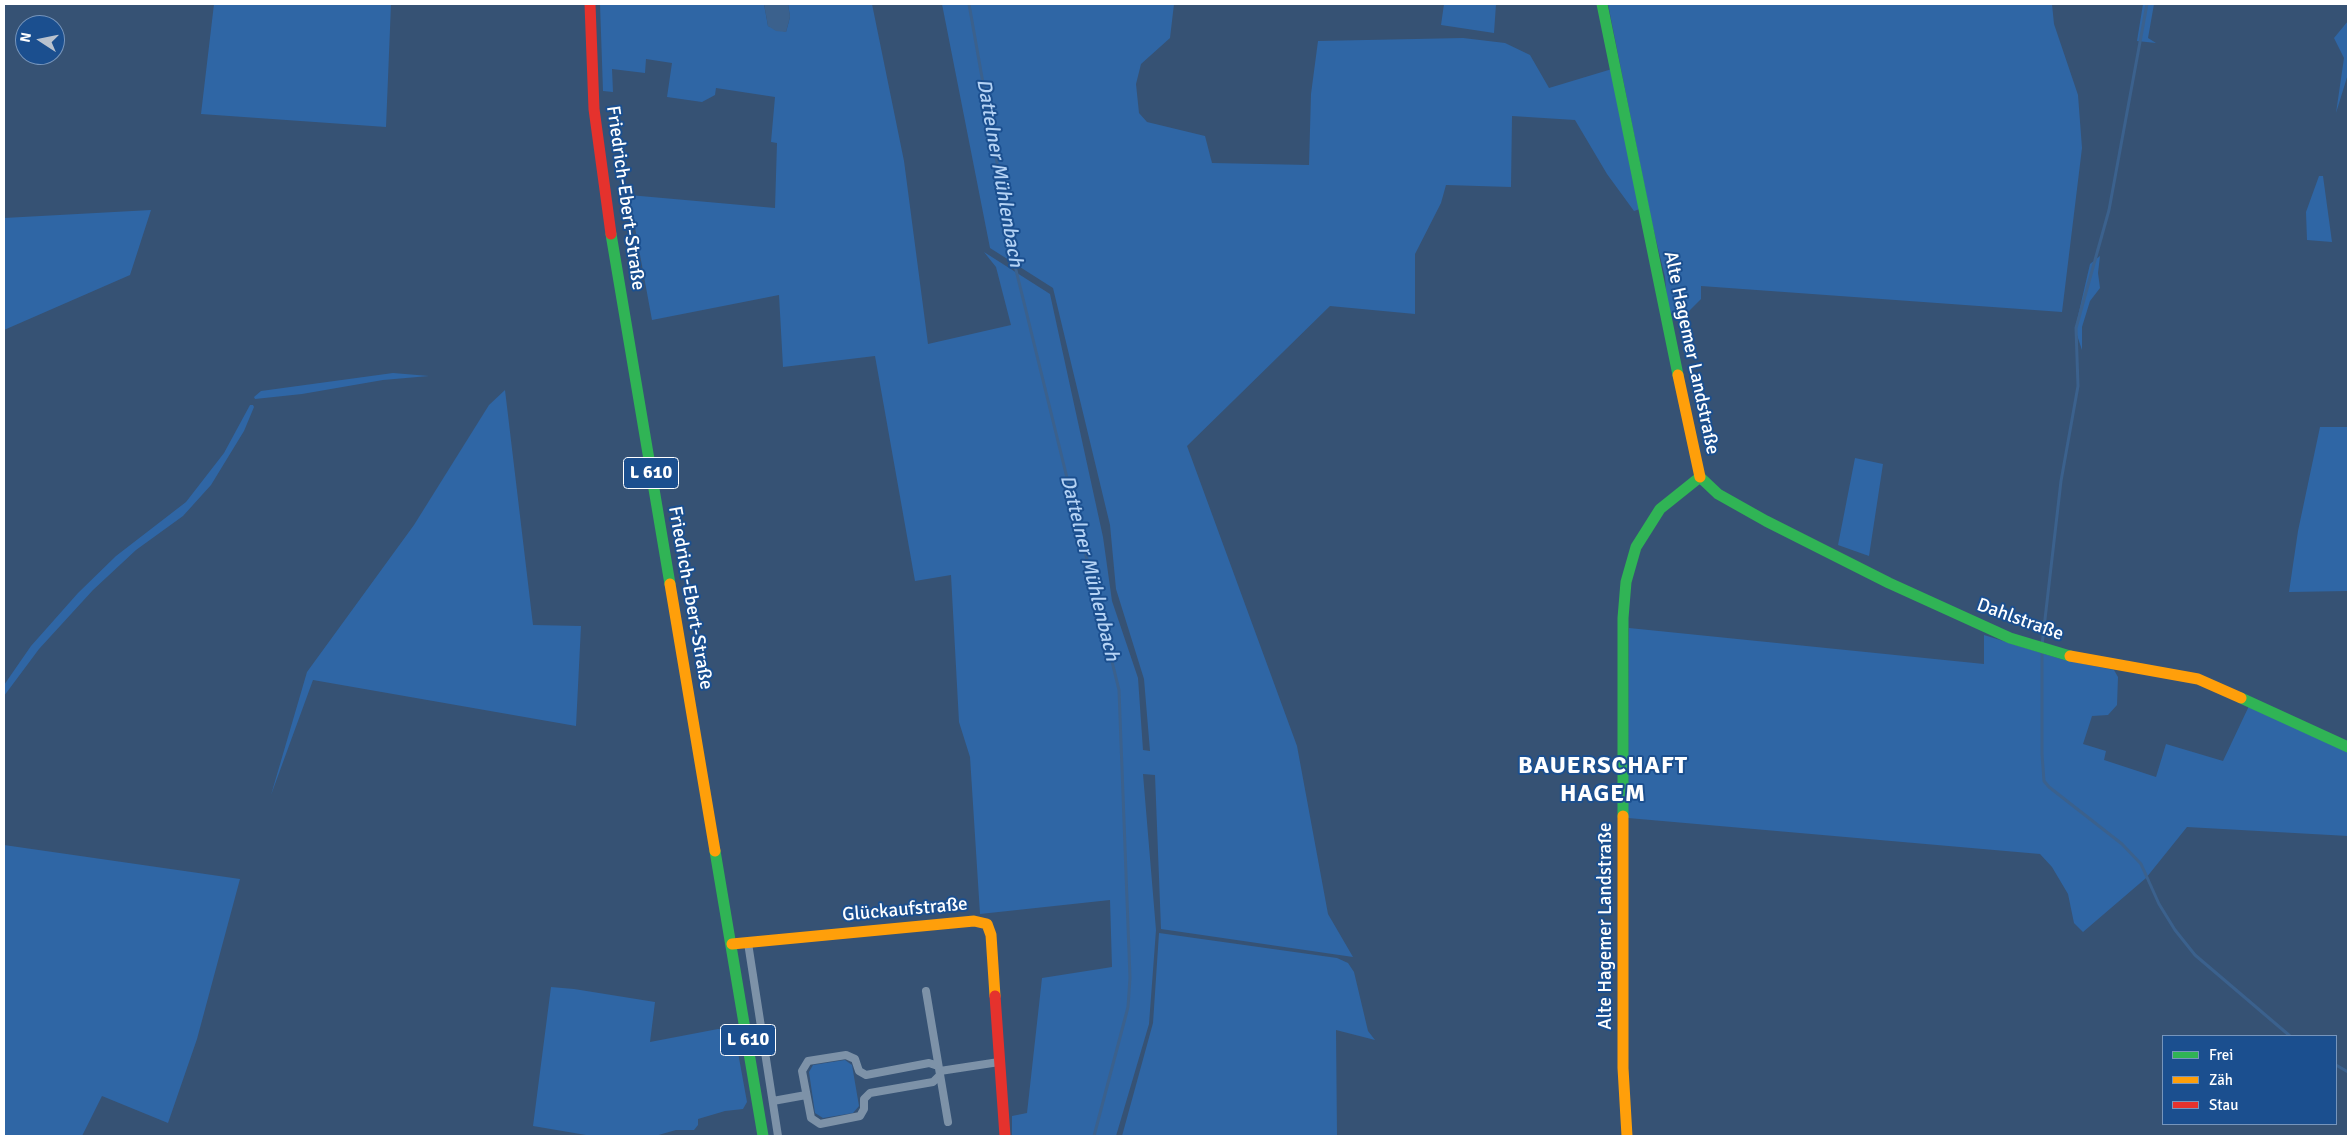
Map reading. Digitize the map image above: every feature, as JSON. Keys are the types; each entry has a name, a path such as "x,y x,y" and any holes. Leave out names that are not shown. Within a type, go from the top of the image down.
{"street":[{"name":"Friedrich-Ebert-Straße","path":"590,4 594,109 607,208 764,1136"},
{"name":"Alte Hagemer Landstraße","path":"1602,4 1646,226 1700,477 1660,510 1636,547 1626,582 1623,618 1623,1068 1628,1136"},
{"name":"Dahlstraße","path":"1700,477 1718,494 1766,521 1889,583 2010,638 2060,654 2198,678 2348,747"},
{"name":"Glückaufstraße","path":"732,944 982,921 988,924 991,936 1004,1136"},
{"path":"748,943 778,1136"},
{"path":"926,990 948,1122"},
{"path":"939,1071 933,1082 870,1093 864,1098 864,1110 860,1116 820,1124 811,1118 802,1071 808,1061 850,1055 855,1059 859,1071 866,1074 929,1063 939,1071 999,1062"},
{"path":"773,1102 806,1095"}],"shaded area":[{"path":"214,4 391,4 386,127 201,114"},
{"path":"600,4 764,4 768,26 786,32 790,17 788,4 872,4 904,161 928,344 1011,325 996,267 984,252 1050,294 1103,537 1112,601 1138,678 1143,750 1150,751 1144,679 1116,589 1110,525 1053,288 990,248 942,4 1174,4 1170,38 1141,64 1136,84 1139,113 1147,122 1205,136 1212,163 1309,165 1311,94 1318,41 1463,38 1505,43 1530,55 1549,88 1612,69 1640,209 1634,211 1607,174 1575,120 1512,116 1511,187 1446,185 1441,203 1415,254 1415,314 1330,306 1187,446 1297,746 1328,914 1353,957 1161,929 1155,775 1143,774 1156,930 1149,1024 1116,1136 1012,1136 1012,1116 1027,1113 1042,978 1112,967 1110,900 980,914 970,757 959,722 951,575 915,581 875,356 783,367 779,295 652,320 629,195 775,208 777,143 771,142 775,97 716,88 715,95 702,102 667,97 672,63 646,59 645,73 612,69 613,92 603,91"},
{"path":"764,4 788,4 790,17 786,32 776,31 768,26"},
{"path":"1444,4 1496,4 1494,33 1441,25"},
{"path":"1608,4 2052,4 2054,24 2078,95 2082,148 2062,312 1701,286 1701,299 1684,316 1668,313 1665,277 1651,219"},
{"path":"2143,4 2154,4 2148,38 2156,43 2137,41"},
{"path":"2348,21 2348,74 2336,113 2344,58 2334,38"},
{"path":"2319,176 2323,176 2332,242 2307,240 2306,212"},
{"path":"151,210 130,275 4,330 4,218"},
{"path":"2100,256 2098,273 2100,288 2090,301 2082,327 2082,350 2075,329 2090,264"},
{"path":"393,373 429,376 383,380 302,394 255,399 254,397 261,391"},
{"path":"505,390 533,625 581,626 576,726 313,680 271,795 307,672 414,525 489,405"},
{"path":"250,405 254,407 244,431 211,485 183,516 136,550 93,590 39,649 4,696 4,685 31,646 78,593 116,556 186,502 224,453"},
{"path":"2320,427 2348,427 2348,591 2289,592 2298,531"},
{"path":"1855,458 1883,464 1869,556 1838,545"},
{"path":"1629,628 1984,664 1984,635 2064,660 2114,670 2118,677 2117,705 2108,715 2092,716 2083,744 2106,751 2104,760 2156,777 2166,744 2223,761 2249,706 2348,751 2348,836 2187,827 2146,878 2083,932 2074,923 2068,894 2052,867 2040,854 1628,818"},
{"path":"4,845 240,879 197,1039 168,1123 102,1096 82,1136 4,1136"},
{"path":"1159,933 1337,958 1348,963 1354,972 1368,1031 1375,1040 1336,1030 1337,1136 1122,1136 1153,1023"},
{"path":"551,987 655,1002 650,1042 718,1029 729,1030 735,1036 747,1102 743,1109 725,1111 698,1119 698,1125 694,1130 676,1130 655,1136 592,1136 533,1126"},
{"path":"845,1060 852,1065 859,1106 853,1113 823,1118 815,1113 809,1072 813,1065"}],"waterway":[{"name":"Dattelner Mühlenbach","path":"969,4 1016,270 1119,690 1130,978 1128,1007 1094,1136"},
{"path":"2042,645 2061,481 2078,386 2076,328 2109,210 2147,4"},
{"path":"2042,652 2042,754 2044,781 2049,787 2122,844 2141,864 2159,904 2175,930 2195,955 2289,1035"},
{"path":"2337,1066 2348,1072"}],"traffic: fast":[{"path":"1602,4 1678,375"},
{"path":"611,234 670,584"},
{"path":"1700,477 1718,494 1766,521 1889,583 2010,638 2070,656"},
{"path":"1623,816 1623,618 1626,582 1636,547 1660,509 1700,477"},
{"path":"2241,698 2348,747"},
{"path":"715,851 763,1136"}],"traffic: slow":[{"path":"1678,375 1700,477"},
{"path":"670,584 715,851"},
{"path":"2070,656 2198,679 2241,698"},
{"path":"1623,816 1623,1068 1627,1136"},
{"path":"732,944 974,921 987,924 991,935 995,996"}],"traffic: jam":[{"path":"590,4 594,109 611,234"},
{"path":"995,996 1005,1136"}],"district":[{"name":"BAUERSCHAFT HAGEM","path":"1603,781"}]}
